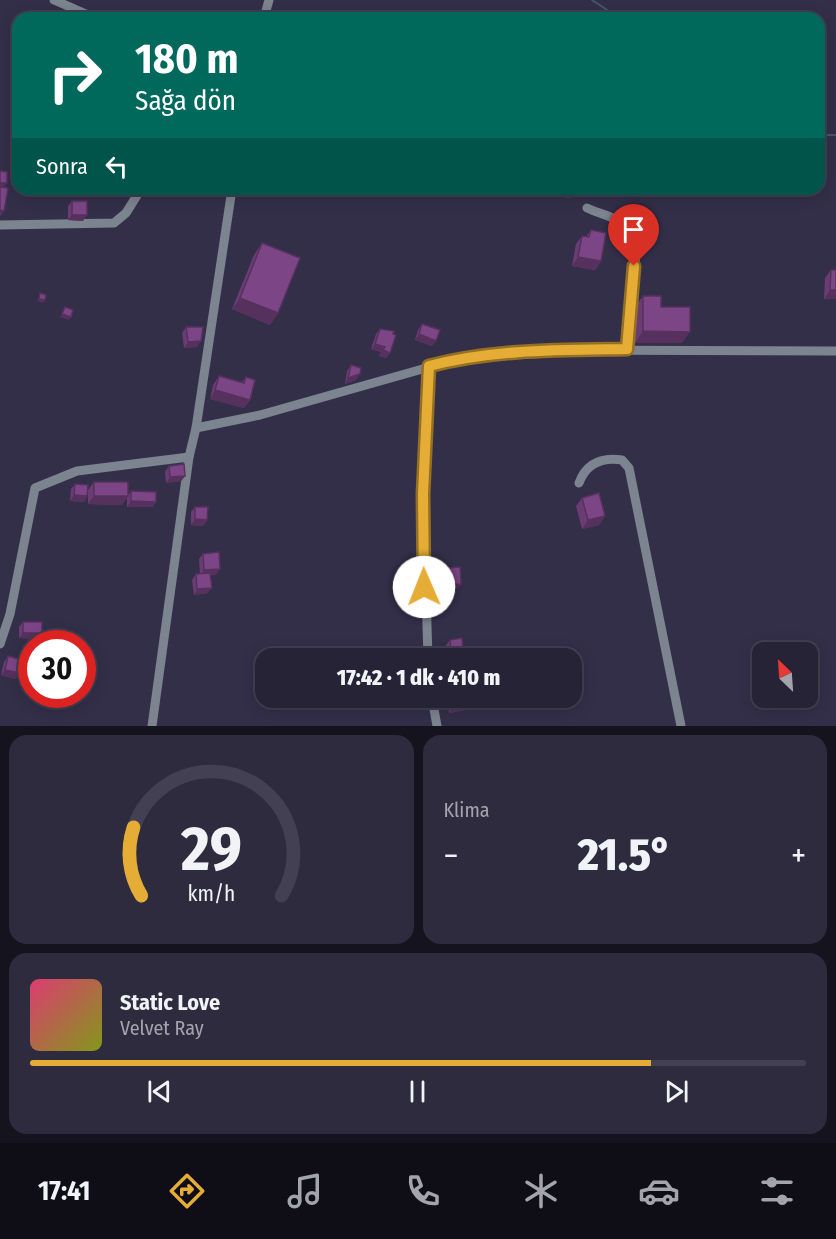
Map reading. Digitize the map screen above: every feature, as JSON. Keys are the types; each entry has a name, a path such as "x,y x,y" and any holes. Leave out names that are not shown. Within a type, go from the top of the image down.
{"street":[{"path":"54,0 81,12"},
{"path":"0,225 114,223 126,213 137,195"},
{"path":"152,726 189,457 196,428 231,195"},
{"path":"587,208 622,223 634,234 636,250 627,349"},
{"path":"196,428 260,415 472,355 547,350 627,349 836,351"},
{"path":"428,648 423,494 429,366"},
{"path":"0,644 10,614 35,488 77,471 189,457"},
{"path":"579,483 583,472 591,464 603,460 622,460 629,468 681,726"},
{"path":"434,708 437,726"}],"building":[{"path":"0,171 7,172 7,183 0,183"},
{"path":"0,187 8,188 4,211 0,210"},
{"path":"72,201 87,201 87,215 72,215"},
{"path":"591,230 606,233 601,261 578,257 582,236 589,237"},
{"path":"262,243 300,258 278,313 240,298"},
{"path":"831,270 836,270 836,290 830,290"},
{"path":"40,293 46,295 45,300 39,299"},
{"path":"643,296 661,296 661,307 690,307 690,332 643,331"},
{"path":"65,307 73,310 71,317 62,314"},
{"path":"422,324 440,330 436,341 419,334"},
{"path":"186,327 203,327 201,341 188,342"},
{"path":"380,329 394,331 393,334 396,335 390,353 383,350 385,347 375,344"},
{"path":"351,365 361,368 360,374 348,378"},
{"path":"219,376 244,383 246,377 255,380 250,400 215,390"},
{"path":"184,464 185,476 170,477 169,466"},
{"path":"94,482 128,482 128,496 94,496"},
{"path":"75,484 88,485 87,496 74,495"},
{"path":"131,491 156,492 156,502 131,501"},
{"path":"599,493 605,516 588,520 582,498"},
{"path":"195,507 208,507 207,520 195,519"},
{"path":"219,552 220,569 204,570 203,554"},
{"path":"460,567 461,584 438,585 438,576 448,576 447,568"},
{"path":"210,573 212,588 197,589 196,574"},
{"path":"23,622 42,622 42,630 23,630"},
{"path":"462,638 463,648 451,648 450,640"},
{"path":"8,656 18,659 18,673 5,670"}],"waterway":[{"path":"592,0 610,12"},
{"path":"825,135 836,135"}],"route":[{"path":"424,587 423,494 429,366 472,355 547,350 627,349 634,266"}]}
